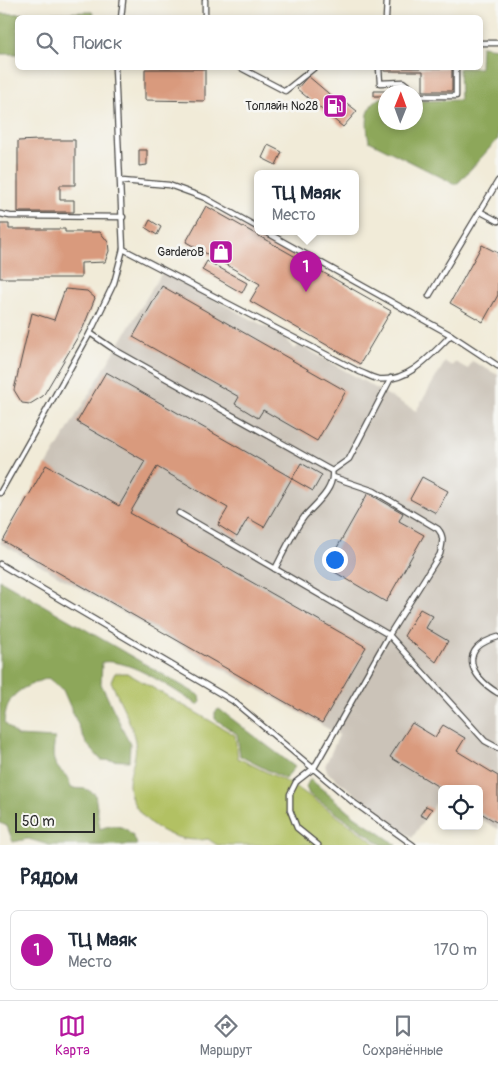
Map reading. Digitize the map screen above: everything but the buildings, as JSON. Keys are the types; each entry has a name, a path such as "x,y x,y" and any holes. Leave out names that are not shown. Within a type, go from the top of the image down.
{"lane":[{"path":"121,15 123,0"},
{"path":"205,0 205,15"},
{"path":"386,15 387,0"},
{"path":"483,43 498,43"},
{"path":"0,493 90,333 114,283 123,249 122,181 115,70"},
{"path":"245,70 285,91 311,70"},
{"path":"379,70 380,83 403,82 421,96 430,96 456,96 456,70"},
{"path":"430,296 497,188 498,180"},
{"path":"122,181 169,185 205,198 254,225"},
{"path":"481,212 498,221"},
{"path":"0,214 10,216 123,217"},
{"path":"271,235 451,335 498,366"},
{"path":"123,249 360,372 378,379 391,378 418,367 451,335"},
{"path":"90,333 114,350 332,472 333,477 318,505 305,516 275,569"},
{"path":"332,472 349,459 391,378"},
{"path":"318,845 296,828 290,810 290,794 296,782 314,768 389,635 440,554 443,542 442,534 438,529 374,491 333,477"},
{"path":"179,513 389,635 485,741 498,748"},
{"path":"0,564 233,701 353,802 413,845"},
{"path":"498,637 485,640 474,649 471,660 475,674 487,686 498,692"}],"shaded area":[{"path":"162,272 285,337 294,349 300,345 416,411 445,362 452,366 455,362 468,369 472,361 498,375 498,829 483,820 483,785 438,785 438,800 412,838 328,773 325,766 339,735 0,543"}],"green space":[{"path":"92,12 94,15 15,15 15,54 0,54 0,14"},
{"path":"483,46 498,48 498,139 459,182 455,184 369,141 367,128 368,114 373,103 378,99 378,130 423,130 423,101 460,100 459,70 483,70"},
{"path":"0,580 200,696 201,702 198,705 139,670 113,662 102,662 101,684 130,744 129,761 101,760 86,743 63,690 48,678 23,688 17,692 8,704 4,722 17,736 55,738 54,762 66,776 71,788 86,789 95,794 100,829 112,826 123,828 131,834 137,845 49,845 28,839 13,842 7,826 0,823"},
{"path":"115,673 127,673 235,735 238,758 295,786 378,845 217,845 208,839 184,839 160,830 141,814 134,804 130,793 129,780 136,747 128,718 111,681"},
{"path":"219,709 295,767 285,779 240,756 237,734 215,719 215,712"},
{"path":"310,779 353,815 397,845 382,845 309,794 306,787"}],"place":[{"name":"Топлайн №28","path":"335,106"},
{"name":"GarderoB","path":"221,252"},
{"name":"ТЦ Маяк","path":"306,292"}]}
